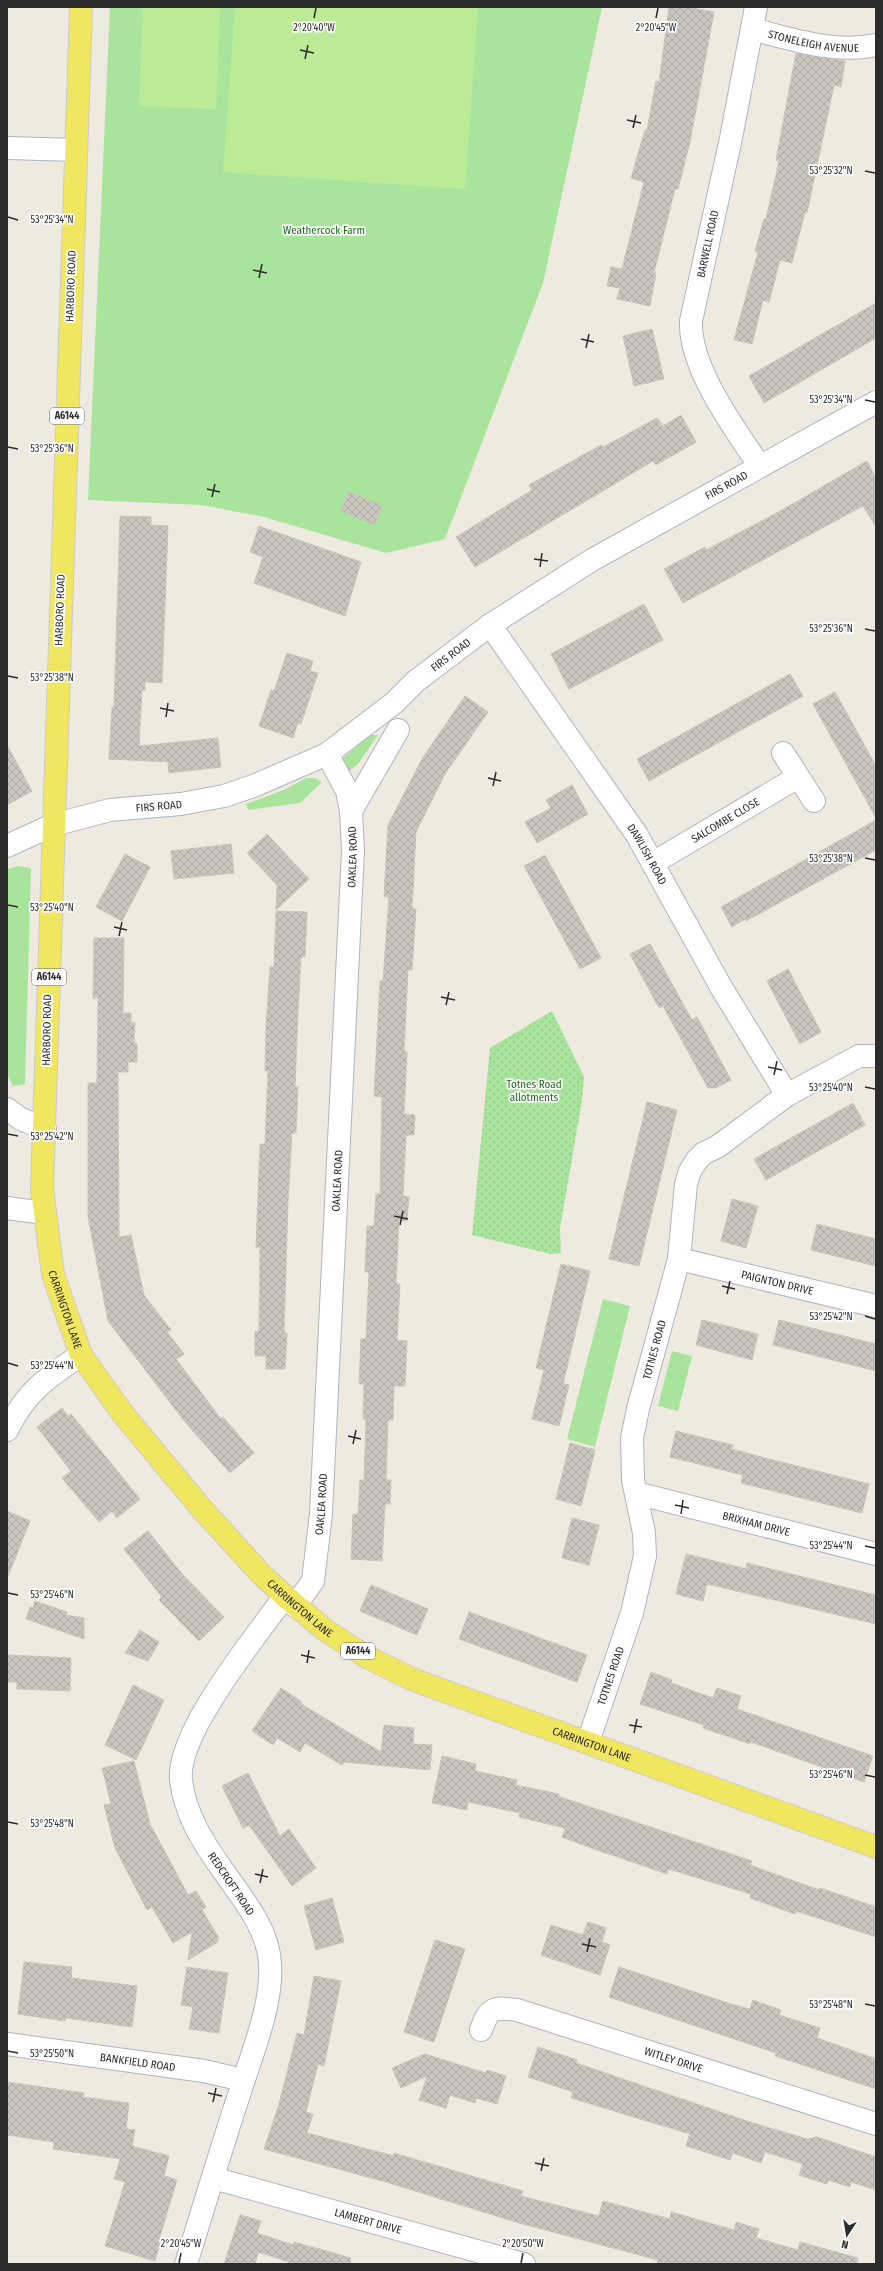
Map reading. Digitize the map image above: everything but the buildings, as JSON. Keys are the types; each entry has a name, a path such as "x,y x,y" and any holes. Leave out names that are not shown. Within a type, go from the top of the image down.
{"main road":[{"name":"HARBORO ROAD","path":"44,1213 42,1189 45,1129 52,825 81,7"},
{"name":"CARRINGTON LANE","path":"44,1213 53,1274 81,1355 123,1414 201,1508 262,1575 325,1630 367,1657 414,1680 876,1847"}],"street":[{"name":"BARWELL ROAD","path":"756,7 731,138 691,321 690,334 699,365 736,432 760,465"},
{"name":"STONELEIGH AVENUE","path":"752,29 833,47 866,47 876,45"},
{"path":"7,148 76,150"},
{"name":"FIRS ROAD","path":"7,846 52,825 110,810 181,804 224,796 256,785 327,754 394,703 416,681 490,625 592,560 760,465 876,402"},
{"name":"DAWLISH ROAD","path":"490,625 637,835 750,1036 787,1095"},
{"path":"351,811 398,730"},
{"path":"784,753 814,801"},
{"name":"OAKLEA ROAD","path":"290,1601 313,1581 322,1514 352,858 351,811 347,791 327,754"},
{"name":"SALCOMBE CLOSE","path":"652,863 798,777"},
{"name":"TOTNES ROAD","path":"588,1742 639,1586 645,1556 644,1533 633,1480 632,1438 638,1409 679,1259 686,1184 690,1171 697,1160 704,1153 717,1148 787,1095 859,1056 876,1056"},
{"path":"7,1109 21,1119 45,1129"},
{"path":"7,1208 44,1213"},
{"name":"PAIGNTON DRIVE","path":"679,1259 876,1306"},
{"path":"7,1430 26,1397 50,1376 81,1355"},
{"name":"BRIXHAM DRIVE","path":"636,1493 876,1554"},
{"name":"REDCROFT ROAD","path":"186,2264 263,2017 270,1962 265,1940 251,1911 203,1843 186,1804 181,1778 182,1765 195,1730 219,1689 290,1601"},
{"name":"WITLEY DRIVE","path":"481,2030 485,2017 492,2010 500,2008 517,2010 876,2124"},
{"name":"BANKFIELD ROAD","path":"7,2044 204,2072 243,2080"},
{"name":"LAMBERT DRIVE","path":"213,2178 524,2264"}],"green space":[{"name":"Weathercock Farm","path":"110,7 602,7 543,283 445,539 386,553 264,517 201,505 88,500"},
{"path":"143,7 220,7 216,109 139,106"},
{"path":"235,7 478,7 465,189 223,172"},
{"path":"370,735 378,735 358,764 348,772 340,769 343,758"},
{"path":"306,778 314,778 322,782 300,803 248,810 246,804 284,790"},
{"path":"18,866 31,868 25,1084 13,1086 7,1074 7,869"},
{"name":"Totnes Road allotments","path":"552,1011 584,1077 582,1100 560,1229 561,1253 551,1254 472,1235 490,1048"},
{"path":"603,1299 630,1306 595,1447 567,1439"},
{"path":"672,1351 692,1356 678,1411 658,1406"}]}
